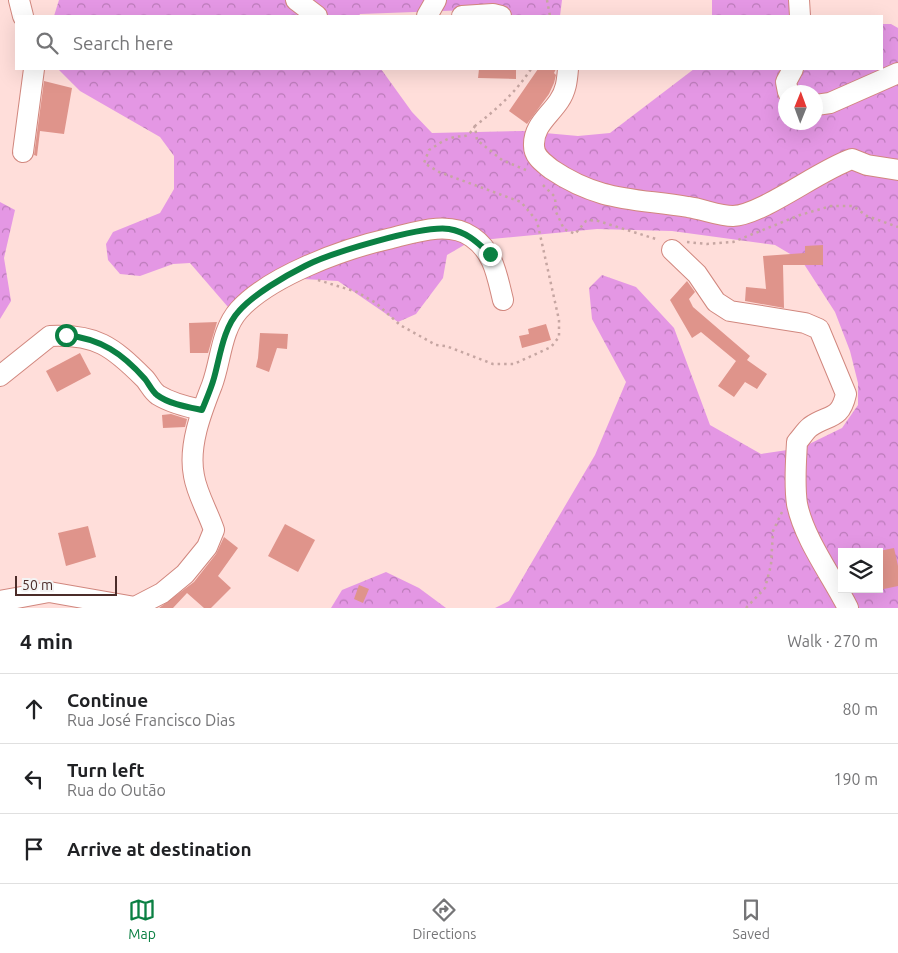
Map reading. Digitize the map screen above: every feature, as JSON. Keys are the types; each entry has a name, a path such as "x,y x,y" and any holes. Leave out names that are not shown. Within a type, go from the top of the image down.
{"street":[{"path":"19,0 23,15"},
{"path":"296,0 316,15"},
{"path":"427,15 436,0"},
{"path":"799,0 800,15"},
{"path":"478,15 497,15"},
{"path":"23,152 34,70"},
{"path":"568,70 566,87 559,101 538,128 533,147 540,161 570,181 595,193 690,207 733,216 757,209 826,169 852,159 867,165 898,170"},
{"path":"787,85 786,82 792,70"},
{"path":"823,104 830,103 898,74"},
{"path":"0,601 49,592 135,606 162,593 185,574 208,547 214,530 194,478 192,462 202,410 214,380 225,338 238,311 266,290 307,265 380,240 427,230 448,229 471,236 490,254 503,300"},
{"path":"669,242 697,274 716,302 730,311 805,323 819,329 846,394 844,404 836,416 810,427 797,442 797,504 810,539 848,608"},
{"path":"0,376 50,336 88,337 110,347 145,379 157,395 181,406 202,410"}],"path":[{"path":"547,0 550,15"},
{"path":"315,280 323,280 357,292 376,303 400,325 436,346 446,346 493,364 514,364 551,347 559,337 559,320 537,221 521,202 439,172 424,163 429,150 452,137 464,138 471,133 475,126"},
{"path":"669,242 707,244 733,242 800,215 831,206 853,206 866,216 898,227"},
{"path":"746,608 765,588 771,565 774,531 782,512 797,504"}],"green space":[{"path":"59,0 562,0 560,15 503,15 469,10 360,15 54,15"},
{"path":"712,0 808,0 811,15 712,15"},
{"path":"883,24 891,24 898,28 898,608 495,608 509,601 595,455 626,382 592,319 589,288 602,275 636,287 674,328 710,425 761,454 801,448 842,428 858,405 858,383 850,351 835,312 802,261 775,245 672,231 597,229 471,241 447,255 443,278 416,314 398,322 338,281 303,279 280,284 244,310 228,307 190,263 173,264 140,276 120,274 108,260 106,244 113,232 160,213 174,189 174,156 160,137 80,91 59,70 382,70 412,112 432,133 523,131 578,136 610,133 693,70 883,70"},
{"path":"0,202 15,210 4,258 11,301 0,319"},
{"path":"386,572 419,588 446,608 331,608 342,590"}],"building":[{"path":"479,70 516,70 516,79 478,78"},
{"path":"537,70 556,70 554,83 549,94 527,124 509,111"},
{"path":"44,81 72,88 64,134 40,131 37,156 34,155"},
{"path":"823,245 823,265 783,265 784,308 745,301 746,287 766,289 763,256 805,253 805,246"},
{"path":"687,281 695,292 689,299 693,307 750,356 747,360 767,374 757,389 745,382 734,397 718,386 736,361 701,332 692,338 670,300"},
{"path":"217,322 208,353 190,353 189,323"},
{"path":"546,324 551,340 522,348 519,336 529,334 528,329"},
{"path":"260,333 288,334 287,349 277,348 269,372 256,367"},
{"path":"80,353 91,374 57,392 46,371"},
{"path":"171,414 187,419 185,427 163,428 162,415"},
{"path":"285,524 315,540 298,572 268,556"},
{"path":"88,526 96,557 66,566 58,533"},
{"path":"224,537 238,548 218,576 231,588 211,608 204,608 187,593 173,608 159,608 194,582 216,554"},
{"path":"894,548 898,566 898,586 883,589 883,550"},
{"path":"359,585 369,589 363,603 354,599"}],"route":[{"path":"66,335 88,337 110,347 145,379 157,395 181,406 202,410 214,380 225,338 238,311 266,290 307,265 380,240 427,230 448,229 471,236 490,254"}]}
